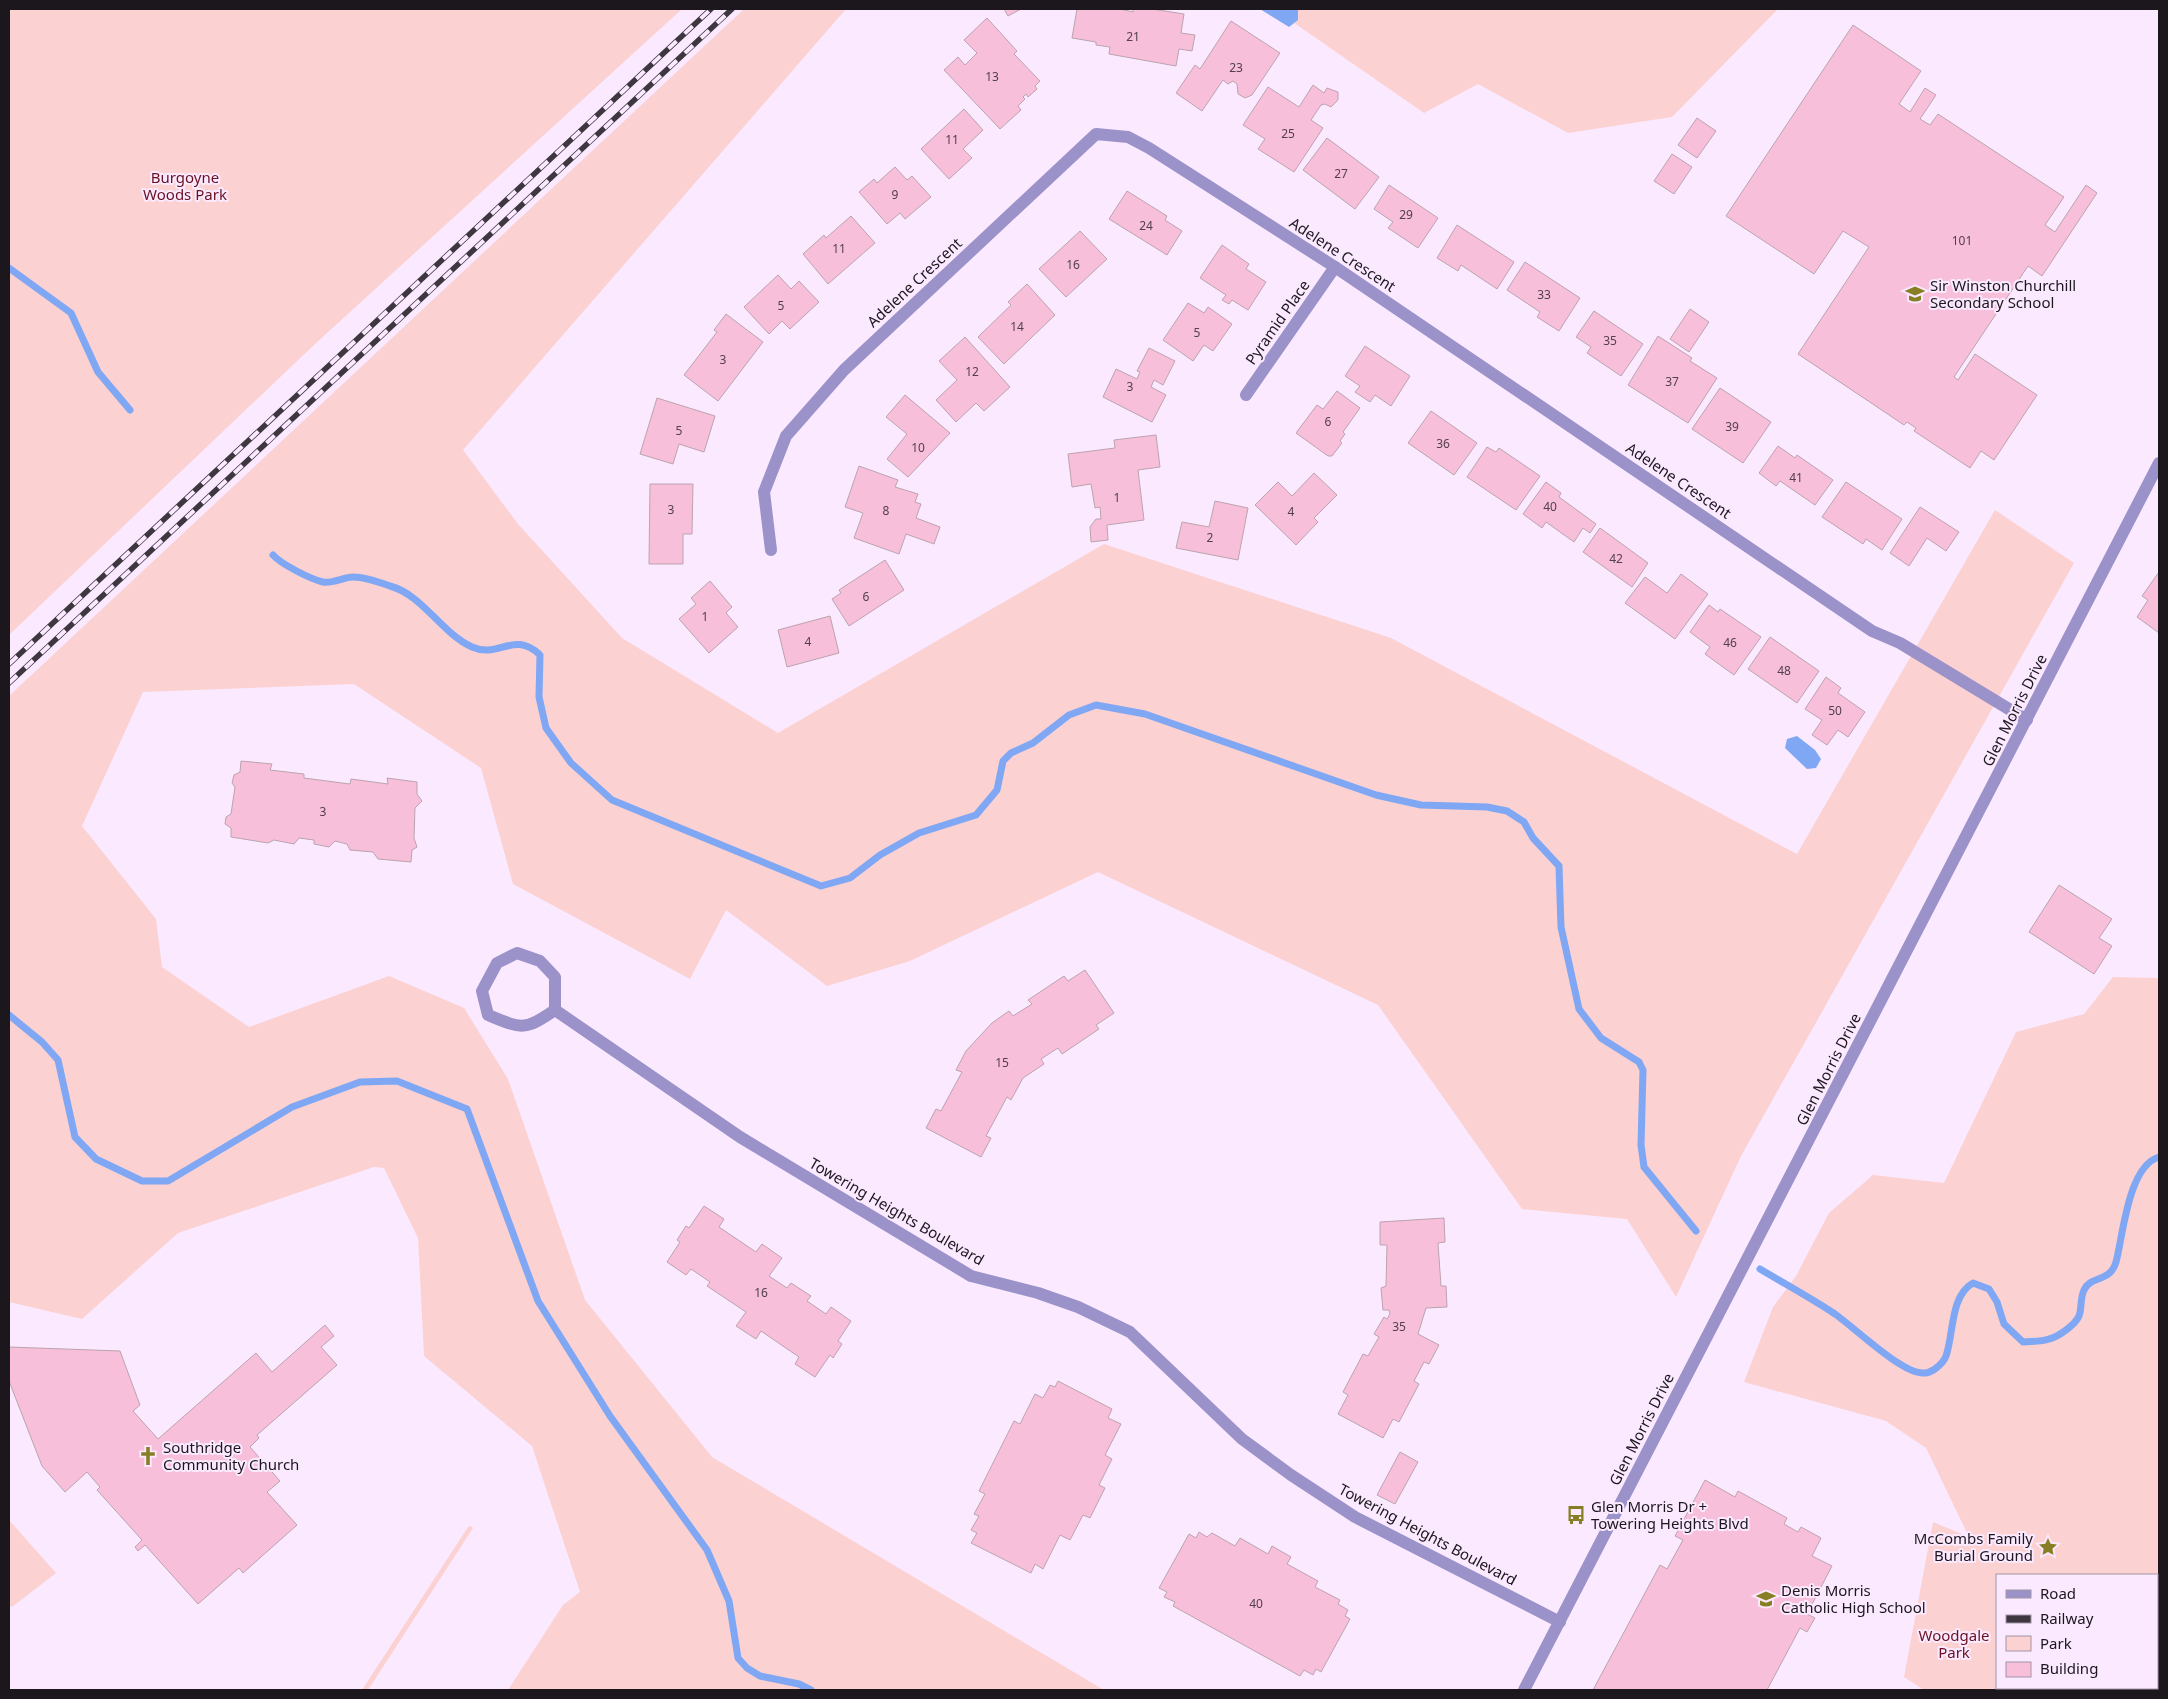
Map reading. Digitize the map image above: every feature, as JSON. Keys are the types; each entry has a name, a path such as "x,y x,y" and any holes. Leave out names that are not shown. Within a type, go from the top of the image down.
{"street":[{"name":"Adelene Crescent","path":"771,550 764,492 786,436 844,370 1096,134 1128,137 1149,148 1335,268 1872,631 1900,643 2027,720"},
{"name":"Pyramid Place","path":"1246,396 1335,268"},
{"name":"Glen Morris Drive","path":"1524,1690 2027,720 2156,478 2159,463"},
{"path":"517,953 540,961 555,977 554,1010 533,1025 517,1027 488,1015 482,991 497,963 517,953"},
{"name":"Towering Heights Boulevard","path":"554,1010 740,1137 971,1276 1038,1293 1078,1307 1130,1332 1242,1439 1291,1475 1355,1517 1560,1622"}],"green space":[{"name":"Burgoyne Woods Park","path":"9,9 682,9 315,344 9,635"},
{"path":"744,9 846,9 463,450 518,524 622,638 778,733 1104,544 1391,638 1797,854 1995,510 2074,563 1741,1156 1676,1297 1627,1219 1522,1209 1378,1005 1098,872 910,961 827,986 726,910 690,979 513,884 481,768 354,684 143,692 82,826 156,919 162,967 249,1027 389,976 464,1008 508,1079 585,1300 712,1457 1104,1690 508,1690 563,1605 580,1592 532,1446 424,1356 418,1238 384,1168 374,1167 178,1233 82,1319 9,1302 9,696"},
{"path":"1274,9 1778,9 1672,117 1568,133 1478,84 1424,113"},
{"name":"Woodgale Park","path":"2113,977 2159,978 2159,1690 1924,1690 1904,1677 1933,1522 1969,1537 1926,1448 1886,1421 1744,1382 1773,1307 1796,1276 1829,1213 1873,1175 1944,1183 2016,1032 2084,1014"},
{"path":"9,1520 56,1573 12,1607 9,1605"},
{"path":"471,1526 473,1528 368,1690 362,1690 468,1527"}],"water":[{"path":"1260,9 1298,9 1298,20 1289,27"},
{"path":"1797,736 1815,750 1821,759 1816,768 1807,769 1785,748 1787,739"}],"building":[{"path":"1004,9 1021,9 1008,16"},
{"path":"1077,9 1120,9 1133,12 1133,9 1152,9 1184,14 1181,33 1195,35 1192,51 1179,49 1176,66 1109,54 1110,47 1096,45 1096,42 1072,38"},
{"path":"987,18 1017,51 1014,54 1040,81 1035,86 1037,89 1028,97 1026,94 1023,97 1025,99 1018,106 1021,110 1000,129 944,70 958,57 965,65 977,53 964,40"},
{"path":"1231,21 1280,53 1252,95 1245,98 1238,94 1237,84 1233,81 1228,84 1223,80 1202,111 1176,93 1195,65 1200,69"},
{"path":"1853,25 1921,71 1899,104 1910,112 1925,88 1936,95 1920,119 1930,125 1938,114 2064,197 2045,225 2055,232 2086,185 2097,193 2042,276 2028,266 1954,377 1958,380 1975,354 2037,395 1994,460 1981,451 1970,468 1914,431 1916,428 1907,422 1904,425 1798,354 1869,247 1843,231 1814,274 1726,216"},
{"path":"1313,85 1324,93 1327,88 1338,92 1338,100 1331,107 1325,104 1321,105 1311,120 1323,128 1294,172 1258,149 1265,139 1243,125 1268,87 1299,107"},
{"path":"964,109 983,130 963,149 972,158 949,179 921,149"},
{"path":"1697,118 1716,131 1697,158 1678,145"},
{"path":"1327,138 1379,177 1355,209 1303,170"},
{"path":"1672,154 1692,167 1674,194 1654,181"},
{"path":"895,167 907,180 912,176 931,197 905,219 900,213 887,224 859,192 874,179 877,183"},
{"path":"1389,185 1438,218 1418,248 1388,228 1393,222 1374,209"},
{"path":"1127,191 1167,216 1165,220 1182,231 1167,255 1109,219"},
{"path":"851,216 875,243 828,284 803,254 824,235 826,238"},
{"path":"1457,225 1514,262 1497,289 1461,265 1458,271 1437,258"},
{"path":"1080,231 1107,259 1066,297 1039,269"},
{"path":"1222,245 1249,264 1246,269 1266,282 1248,310 1232,300 1229,304 1222,300 1226,295 1200,278"},
{"path":"1525,262 1580,298 1559,331 1537,317 1540,312 1507,290"},
{"path":"778,275 791,289 799,281 819,302 790,329 782,321 769,334 744,307"},
{"path":"1027,284 1055,315 1004,364 978,337 1011,305 1008,302"},
{"path":"1188,303 1204,313 1208,307 1232,324 1213,351 1204,345 1193,361 1163,340"},
{"path":"1690,309 1709,322 1689,352 1670,339"},
{"path":"1594,311 1643,344 1621,376 1587,353 1591,347 1576,337"},
{"path":"726,314 763,342 718,401 684,375 717,332 714,330"},
{"path":"1658,336 1692,358 1690,361 1717,378 1688,423 1628,385"},
{"path":"965,337 1010,387 984,411 976,403 956,422 936,400 957,380 939,361"},
{"path":"1365,346 1410,376 1391,406 1375,395 1370,402 1355,392 1360,386 1345,376"},
{"path":"1149,348 1175,361 1163,385 1154,380 1151,387 1166,395 1152,422 1103,397 1116,369 1137,379 1140,372 1137,371"},
{"path":"1720,388 1771,422 1743,463 1692,429"},
{"path":"1337,391 1360,408 1343,432 1345,434 1340,441 1342,443 1332,456 1328,456 1296,433 1317,405 1323,409"},
{"path":"905,395 950,433 908,477 887,459 907,434 886,417"},
{"path":"657,398 715,416 704,452 679,444 673,464 640,454"},
{"path":"1431,411 1477,443 1454,475 1408,443"},
{"path":"1156,435 1160,467 1138,470 1144,520 1107,525 1108,540 1091,542 1090,527 1096,519 1101,519 1100,507 1095,508 1091,484 1072,487 1068,454 1115,448 1114,440"},
{"path":"1778,446 1795,458 1797,455 1833,480 1815,505 1780,481 1776,486 1759,473"},
{"path":"1487,447 1496,452 1499,448 1540,476 1516,510 1467,477"},
{"path":"859,466 898,480 895,487 918,494 915,502 921,504 916,518 940,527 934,544 906,534 899,554 854,538 863,513 845,507"},
{"path":"1314,473 1337,495 1314,518 1318,522 1296,545 1255,505 1278,482 1292,496"},
{"path":"1546,482 1561,493 1559,497 1596,524 1590,533 1583,528 1574,542 1546,522 1542,528 1523,514"},
{"path":"1846,482 1902,519 1882,550 1866,539 1863,544 1822,517"},
{"path":"650,484 693,484 692,534 683,534 683,564 649,564"},
{"path":"1215,501 1248,508 1238,560 1176,548 1182,522 1209,527"},
{"path":"1920,507 1959,532 1946,551 1927,538 1909,566 1890,553"},
{"path":"1600,528 1648,563 1632,587 1583,552"},
{"path":"885,560 904,590 849,626 832,599 841,593 839,590"},
{"path":"2159,572 2159,633 2137,617 2148,600 2142,596"},
{"path":"1681,574 1708,594 1675,639 1625,603 1645,577 1667,593"},
{"path":"710,581 732,607 726,613 738,627 709,653 679,619 696,604 691,598"},
{"path":"1709,605 1718,612 1720,609 1761,637 1734,675 1705,654 1710,647 1690,632"},
{"path":"830,616 839,653 787,667 778,630"},
{"path":"1770,637 1819,671 1797,703 1748,669"},
{"path":"1826,677 1841,688 1838,693 1865,712 1848,737 1838,730 1827,745 1812,735 1822,720 1805,709"},
{"path":"241,761 272,764 270,770 304,774 304,778 350,784 351,779 388,784 387,778 417,782 417,794 422,801 415,808 414,838 417,847 412,850 411,862 378,859 373,852 350,850 347,844 335,841 329,847 314,844 314,840 299,838 294,844 274,840 268,843 231,837 231,828 225,824 226,817 231,814 235,787 232,783 234,775 240,772"},
{"path":"2059,885 2112,919 2099,938 2112,946 2094,974 2029,932"},
{"path":"1085,970 1114,1013 1096,1025 1099,1029 1062,1054 1058,1048 1041,1059 1044,1064 1023,1078 1011,1100 1007,1097 986,1136 991,1138 981,1157 926,1128 936,1109 941,1111 962,1072 956,1070 966,1051 992,1023 1009,1011 1013,1016 1032,1004 1028,1000 1064,976 1068,981"},
{"path":"704,1206 724,1219 719,1227 756,1252 762,1244 782,1258 769,1276 787,1288 791,1283 811,1296 807,1301 826,1314 831,1307 851,1321 838,1341 842,1344 833,1358 830,1355 815,1377 795,1364 799,1357 761,1331 756,1339 736,1326 746,1312 707,1286 710,1282 691,1269 686,1275 667,1262 680,1242 677,1240 686,1226 689,1228"},
{"path":"1444,1218 1445,1242 1438,1243 1441,1286 1446,1286 1447,1307 1426,1308 1418,1334 1439,1345 1429,1364 1424,1362 1414,1381 1419,1384 1399,1422 1393,1419 1383,1438 1338,1414 1348,1395 1343,1392 1363,1354 1368,1356 1379,1337 1374,1334 1384,1317 1387,1319 1390,1314 1389,1310 1383,1310 1381,1288 1386,1286 1387,1245 1380,1245 1380,1222"},
{"name":"Southridge Community Church","path":"325,1325 334,1336 321,1347 337,1365 257,1435 259,1438 250,1447 280,1481 267,1492 297,1525 243,1573 239,1568 198,1604 145,1545 138,1551 135,1547 142,1540 97,1490 100,1487 87,1472 65,1492 42,1466 9,1381 9,1347 120,1351 140,1405 133,1411 158,1439 256,1353 272,1372"},
{"path":"1058,1381 1112,1409 1108,1418 1121,1424 1105,1455 1112,1459 1099,1485 1105,1488 1090,1518 1083,1515 1070,1540 1060,1535 1043,1569 1035,1564 1031,1573 971,1543 977,1533 971,1530 979,1516 974,1514 985,1494 979,1491 1014,1421 1020,1424 1035,1394 1043,1398 1050,1385 1055,1387"},
{"path":"1400,1452 1418,1462 1395,1504 1377,1495"},
{"path":"1705,1480 1735,1497 1738,1491 1787,1518 1784,1524 1798,1532 1801,1527 1821,1538 1812,1556 1832,1566 1807,1614 1815,1618 1807,1632 1800,1628 1767,1690 1593,1690 1660,1565 1667,1569 1683,1540 1675,1536"},
{"path":"1199,1532 1207,1537 1212,1533 1235,1546 1240,1538 1268,1554 1272,1546 1291,1557 1287,1564 1318,1581 1315,1587 1340,1600 1338,1604 1348,1610 1345,1616 1350,1619 1321,1672 1316,1669 1313,1675 1304,1670 1300,1676 1173,1606 1175,1602 1164,1597 1167,1592 1159,1588 1189,1534 1196,1538"}],"waterway":[{"path":"9,268 71,313 98,372 130,410"},
{"path":"273,555 296,571 323,582 357,577 376,581 402,591 412,597 451,633 472,647 490,650 522,645 531,648 540,655 539,697 546,728 571,763 612,800 821,886 850,878 880,855 919,833 976,815 997,790 1003,761 1011,753 1033,743 1069,715 1096,705 1145,714 1376,795 1421,805 1487,807 1507,811 1524,822 1533,838 1559,866 1561,927 1579,1009 1601,1038 1639,1062 1643,1070 1641,1145 1644,1167 1696,1231"},
{"path":"9,1015 42,1042 58,1060 75,1137 96,1159 142,1181 168,1181 292,1107 360,1082 397,1081 467,1109 538,1301 610,1416 707,1550 729,1601 738,1658 747,1668 760,1676 799,1684 811,1690"},
{"path":"1760,1269 1835,1314 1878,1349 1914,1371 1930,1372 1942,1362 1949,1347 1956,1306 1960,1297 1973,1283 1989,1289 1997,1302 2004,1324 2023,1342 2046,1340 2053,1338 2074,1323 2079,1316 2081,1300 2087,1285 2105,1276 2113,1269 2128,1203 2134,1187 2140,1174 2149,1163 2159,1157"}],"railway":[{"path":"9,664 711,9"},
{"path":"9,683 732,9"}],"place":[{"name":"Sir Winston Churchill Secondary School","path":"1915,294"},
{"name":"Southridge Community Church","path":"148,1456"},
{"name":"Glen Morris Dr + Towering Heights Blvd","path":"1576,1515"},
{"name":"McCombs Family Burial Ground","path":"2048,1547"},
{"name":"Denis Morris Catholic High School","path":"1766,1599"}]}
